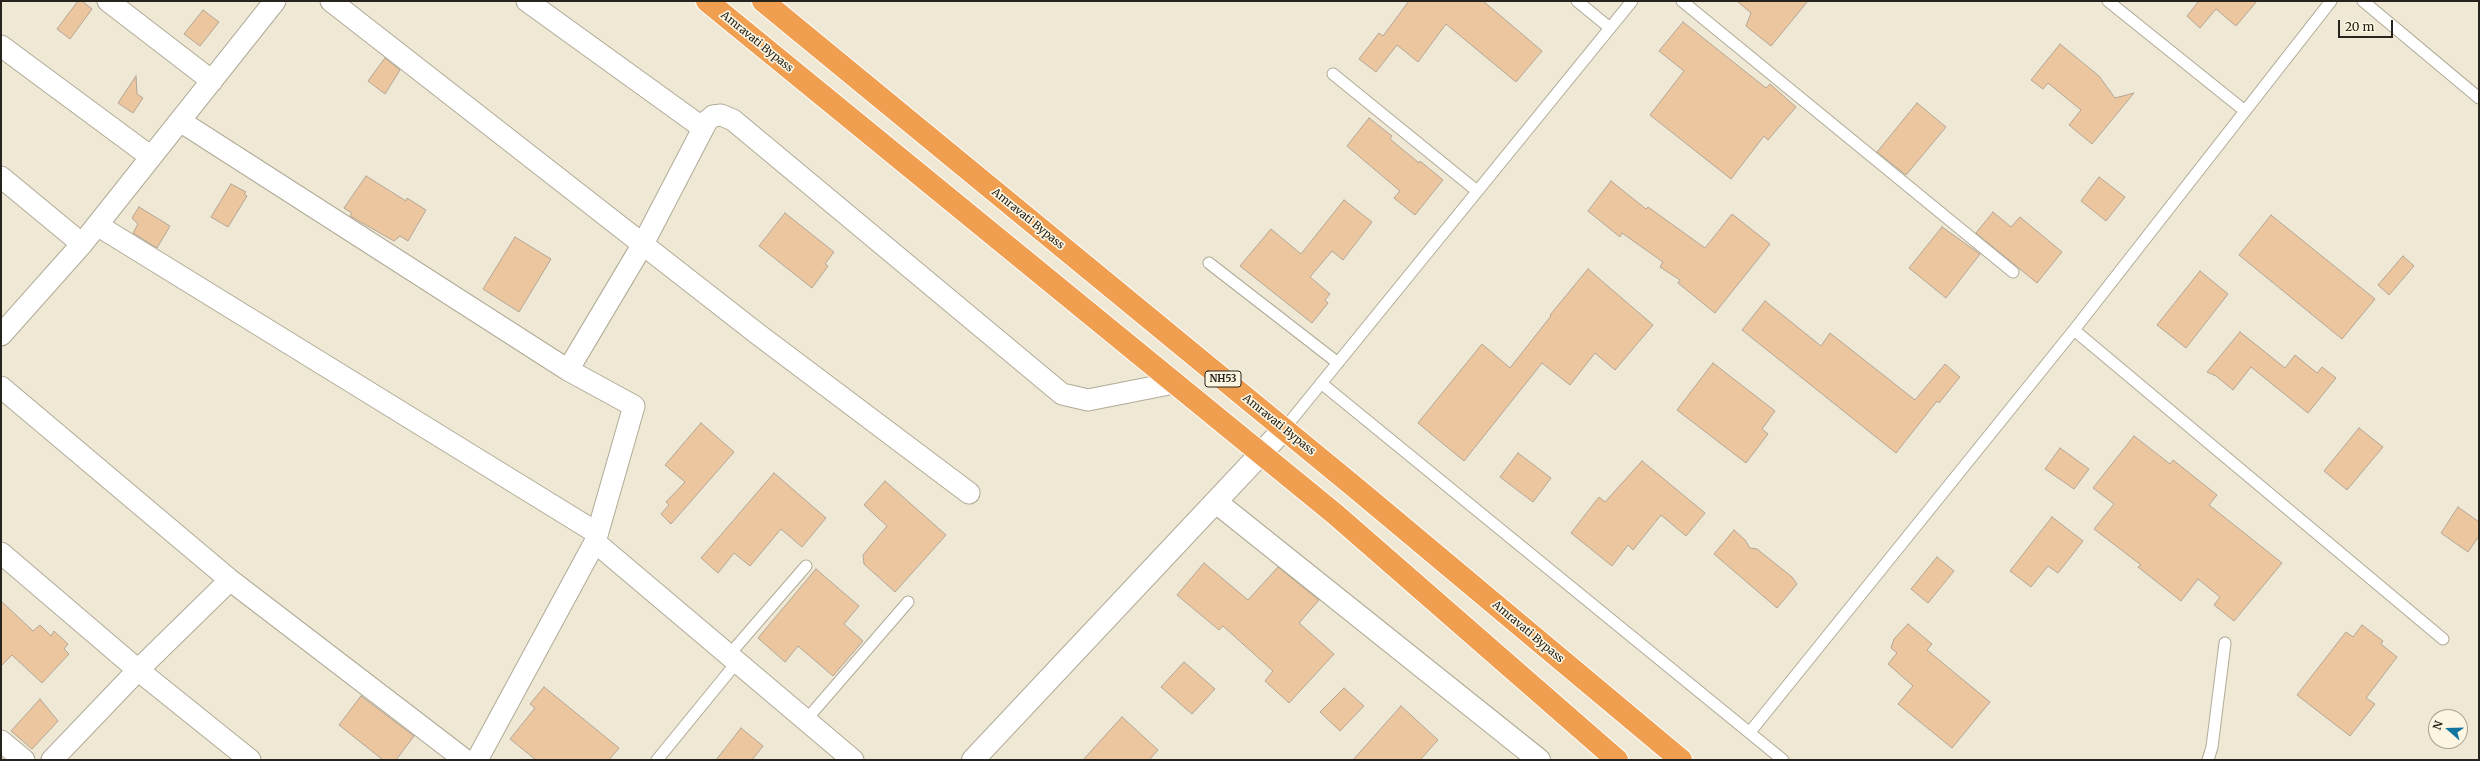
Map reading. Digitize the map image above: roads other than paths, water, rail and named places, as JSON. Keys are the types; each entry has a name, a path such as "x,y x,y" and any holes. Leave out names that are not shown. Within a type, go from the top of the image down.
{"highway":[{"name":"Amravati Bypass","path":"707,1 1335,514 1618,760"},
{"name":"Amravati Bypass","path":"763,1 1284,429 1681,760"}],"street":[{"path":"108,1 212,80"},
{"path":"1,335 82,244 275,1"},
{"path":"331,1 758,335 969,494"},
{"path":"527,1 703,128"},
{"path":"1,46 151,157"},
{"path":"568,370 642,244 703,128 713,116 721,115 732,120 1062,394 1088,400 1174,383"},
{"path":"180,121 568,370 634,406 596,538 478,760"},
{"path":"1,177 82,244"},
{"path":"97,225 596,538 733,658 853,760"},
{"path":"1,387 230,580 465,760"},
{"path":"972,760 1284,429"},
{"path":"1216,502 1540,760"},
{"path":"1,553 138,670 250,760"},
{"path":"52,760 138,670 230,580"},
{"path":"1,741 24,760"}],"lane":[{"path":"1577,1 1610,28"},
{"path":"1284,429 1632,1"},
{"path":"1682,1 2013,272"},
{"path":"2108,1 2245,111"},
{"path":"1750,732 2074,330 2331,1"},
{"path":"2363,1 2479,98"},
{"path":"1332,74 1477,191"},
{"path":"1210,263 1338,363"},
{"path":"2074,330 2443,639"},
{"path":"1321,383 1783,760"},
{"path":"657,760 733,658 806,566"},
{"path":"806,720 908,602"},
{"path":"2208,760 2212,747 2225,642"}]}
